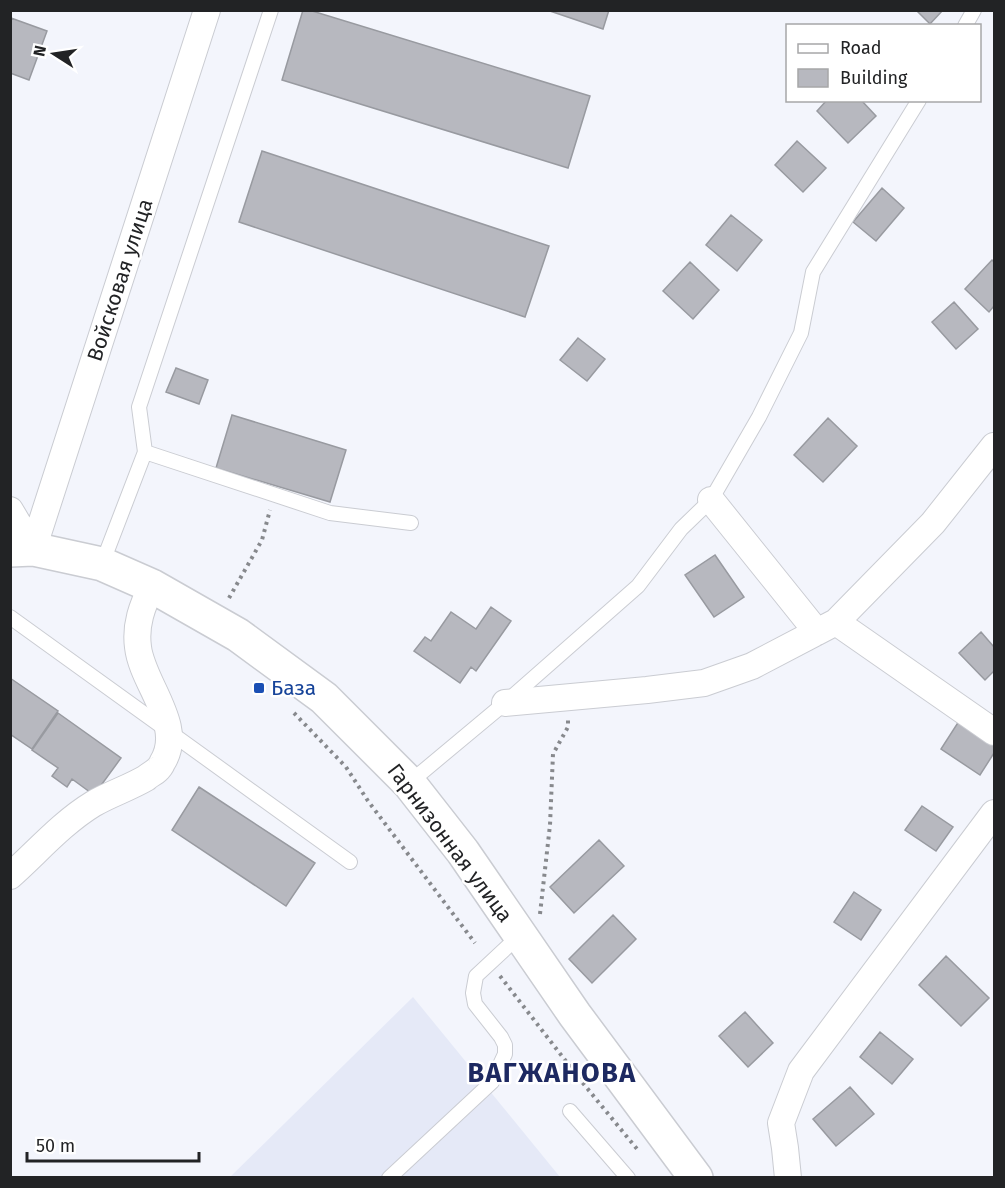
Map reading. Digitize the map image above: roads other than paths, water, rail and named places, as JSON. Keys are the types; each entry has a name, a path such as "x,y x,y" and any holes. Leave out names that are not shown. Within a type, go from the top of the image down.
{"street":[{"name":"Войсковая улица","path":"22,549 207,10"},
{"path":"505,702 704,683 752,666 826,627 933,523 994,446"},
{"path":"711,500 826,627 994,732"},
{"path":"10,510 22,549"},
{"name":"Гарнизонная улица","path":"22,549 102,564 152,586 238,634 324,698 409,783 463,852 530,925 605,1056 696,1178"},
{"path":"10,876 72,819 95,803 131,787 158,770 166,757 170,740 166,722 138,649 137,629 140,612 152,586"},
{"path":"788,1178 781,1124 801,1071 994,813"}],"lane":[{"path":"102,564 145,452 139,407 271,10"},
{"path":"966,24 974,10"},
{"path":"409,783 638,586 681,529 711,500 759,417 801,333 813,272 918,102"},
{"path":"145,452 330,513 411,523"},
{"path":"10,617 350,862"},
{"path":"389,1178 492,1082 505,1054 505,1045 475,1004 473,993 476,976 530,925"},
{"path":"570,1111 628,1178"}],"place":[{"name":"База","path":"259,688"}],"district":[{"name":"ВАГЖАНОВА","path":"552,1073"}]}
